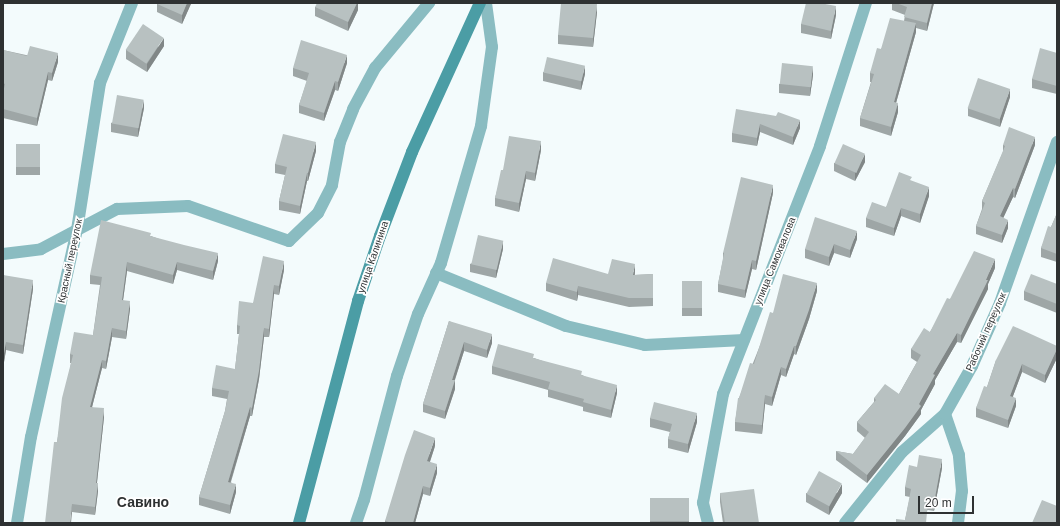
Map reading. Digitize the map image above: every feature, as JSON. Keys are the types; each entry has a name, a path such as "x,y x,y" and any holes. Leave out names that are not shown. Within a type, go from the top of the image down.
{"main road":[{"name":"улица Калинина","path":"299,523 358,302 380,236 412,152 480,3"}],"street":[{"name":"Красный переулок","path":"17,523 31,437 77,230 100,83 132,3"},
{"path":"3,254 41,249 117,209 188,206 289,241 318,213 332,184 343,136 353,109 375,68 429,3"},
{"path":"356,523 364,500 397,376 418,314 436,273 481,126 492,47 486,3"},
{"name":"улица Самохвалова","path":"708,523 703,503 723,394 820,146 866,3"},
{"name":"Рабочий переулок","path":"845,523 902,452 945,414 972,366 1000,303 1057,142"},
{"path":"436,273 566,326 645,345 744,340"},
{"path":"945,414 959,455 962,491 958,523"}],"building":[{"path":"187,3 182,15 157,4"},
{"path":"317,3 357,3 348,22 315,7"},
{"path":"561,3 597,4 593,38 558,35"},
{"path":"806,3 820,3 836,6 831,31 801,24"},
{"path":"896,3 932,3 927,23 904,17 907,7"},
{"path":"890,18 916,23 894,102 898,103 891,127 860,118 874,74 870,73 877,48 881,49"},
{"path":"143,24 164,38 146,64 126,50"},
{"path":"301,40 347,55 338,82 335,81 324,113 299,105 309,73 293,68"},
{"path":"30,46 58,53 52,73 48,72 37,118 3,109 3,93 5,84 3,83 3,50 27,56"},
{"path":"1040,48 1057,53 1057,86 1032,79"},
{"path":"547,57 585,66 581,81 543,73"},
{"path":"782,63 813,66 811,87 780,84"},
{"path":"978,78 1010,89 1000,119 968,108"},
{"path":"117,95 144,100 139,128 112,124"},
{"path":"736,109 776,116 778,112 800,120 793,137 760,124 757,138 732,133"},
{"path":"1009,127 1035,137 1015,189 1013,188 1000,216 1008,220 1002,235 976,226 985,203 982,201 1005,146 1003,145"},
{"path":"283,134 316,142 307,173 300,206 279,201 287,167 275,164"},
{"path":"509,136 541,141 535,173 526,171 519,203 495,198 501,170 503,170"},
{"path":"16,144 40,144 40,167 16,167"},
{"path":"843,144 865,154 856,173 834,163"},
{"path":"899,172 912,177 910,180 929,187 920,214 901,208 894,228 866,218 872,202 886,207"},
{"path":"741,177 773,185 756,261 752,260 745,290 718,284 723,253"},
{"path":"1057,213 1057,254 1041,248 1048,226 1051,227"},
{"path":"815,217 857,231 850,250 834,244 829,257 805,249"},
{"path":"101,220 151,233 150,236 218,253 213,271 177,262 173,275 127,262 122,300 130,301 126,331 112,328 106,361 102,360 90,407 104,408 95,507 72,504 70,523 45,523 54,442 57,442 62,398 73,355 70,354 74,332 93,335 102,277 90,275"},
{"path":"478,235 503,241 497,270 471,264"},
{"path":"974,251 995,259 986,280 988,280 961,335 957,333 933,374 935,375 919,404 921,406 867,475 836,451 853,454 869,432 857,422 876,400 874,398 885,384 899,394 921,355 911,349 924,328 930,332 947,298 950,299"},
{"path":"263,256 284,261 279,286 274,285 269,329 264,328 259,371 252,408 250,407 228,482 236,484 230,505 199,497 225,411 229,391 212,388 216,365 235,369 240,326 237,325 239,301 253,303"},
{"path":"553,258 608,274 612,259 635,264 633,275 653,274 653,298 629,298 578,286 577,292 546,283"},
{"path":"783,274 817,283 809,310 786,369 781,367 772,397 765,395 762,425 735,422 738,398 750,363 754,364 770,312 773,313"},
{"path":"1031,274 1057,284 1057,304 1024,291"},
{"path":"3,275 33,280 23,345 6,342 3,359"},
{"path":"682,281 702,281 702,308 682,308"},
{"path":"449,321 492,334 487,350 464,342 452,380 455,380 445,411 423,404"},
{"path":"1013,326 1057,346 1057,349 1045,375 1022,364 1010,396 1016,398 1008,420 976,408 984,386 987,387 996,360"},
{"path":"498,344 534,354 533,358 582,371 581,375 617,385 611,410 583,402 584,399 548,389 550,382 492,366"},
{"path":"654,402 697,413 688,444 668,439 672,424 650,418"},
{"path":"414,430 435,438 427,461 437,464 430,488 423,486 413,523 393,523 385,521 405,455"},
{"path":"919,455 942,459 934,503 928,502 926,523 896,523 896,519 905,520 911,489 905,487 909,465 917,467"},
{"path":"819,471 842,484 829,506 806,494"},
{"path":"754,489 759,523 725,523 720,493"},
{"path":"650,498 689,498 689,521 650,521"},
{"path":"1042,500 1057,506 1057,523 1032,523"}],"district":[{"name":"Савино","path":"143,502"}]}
